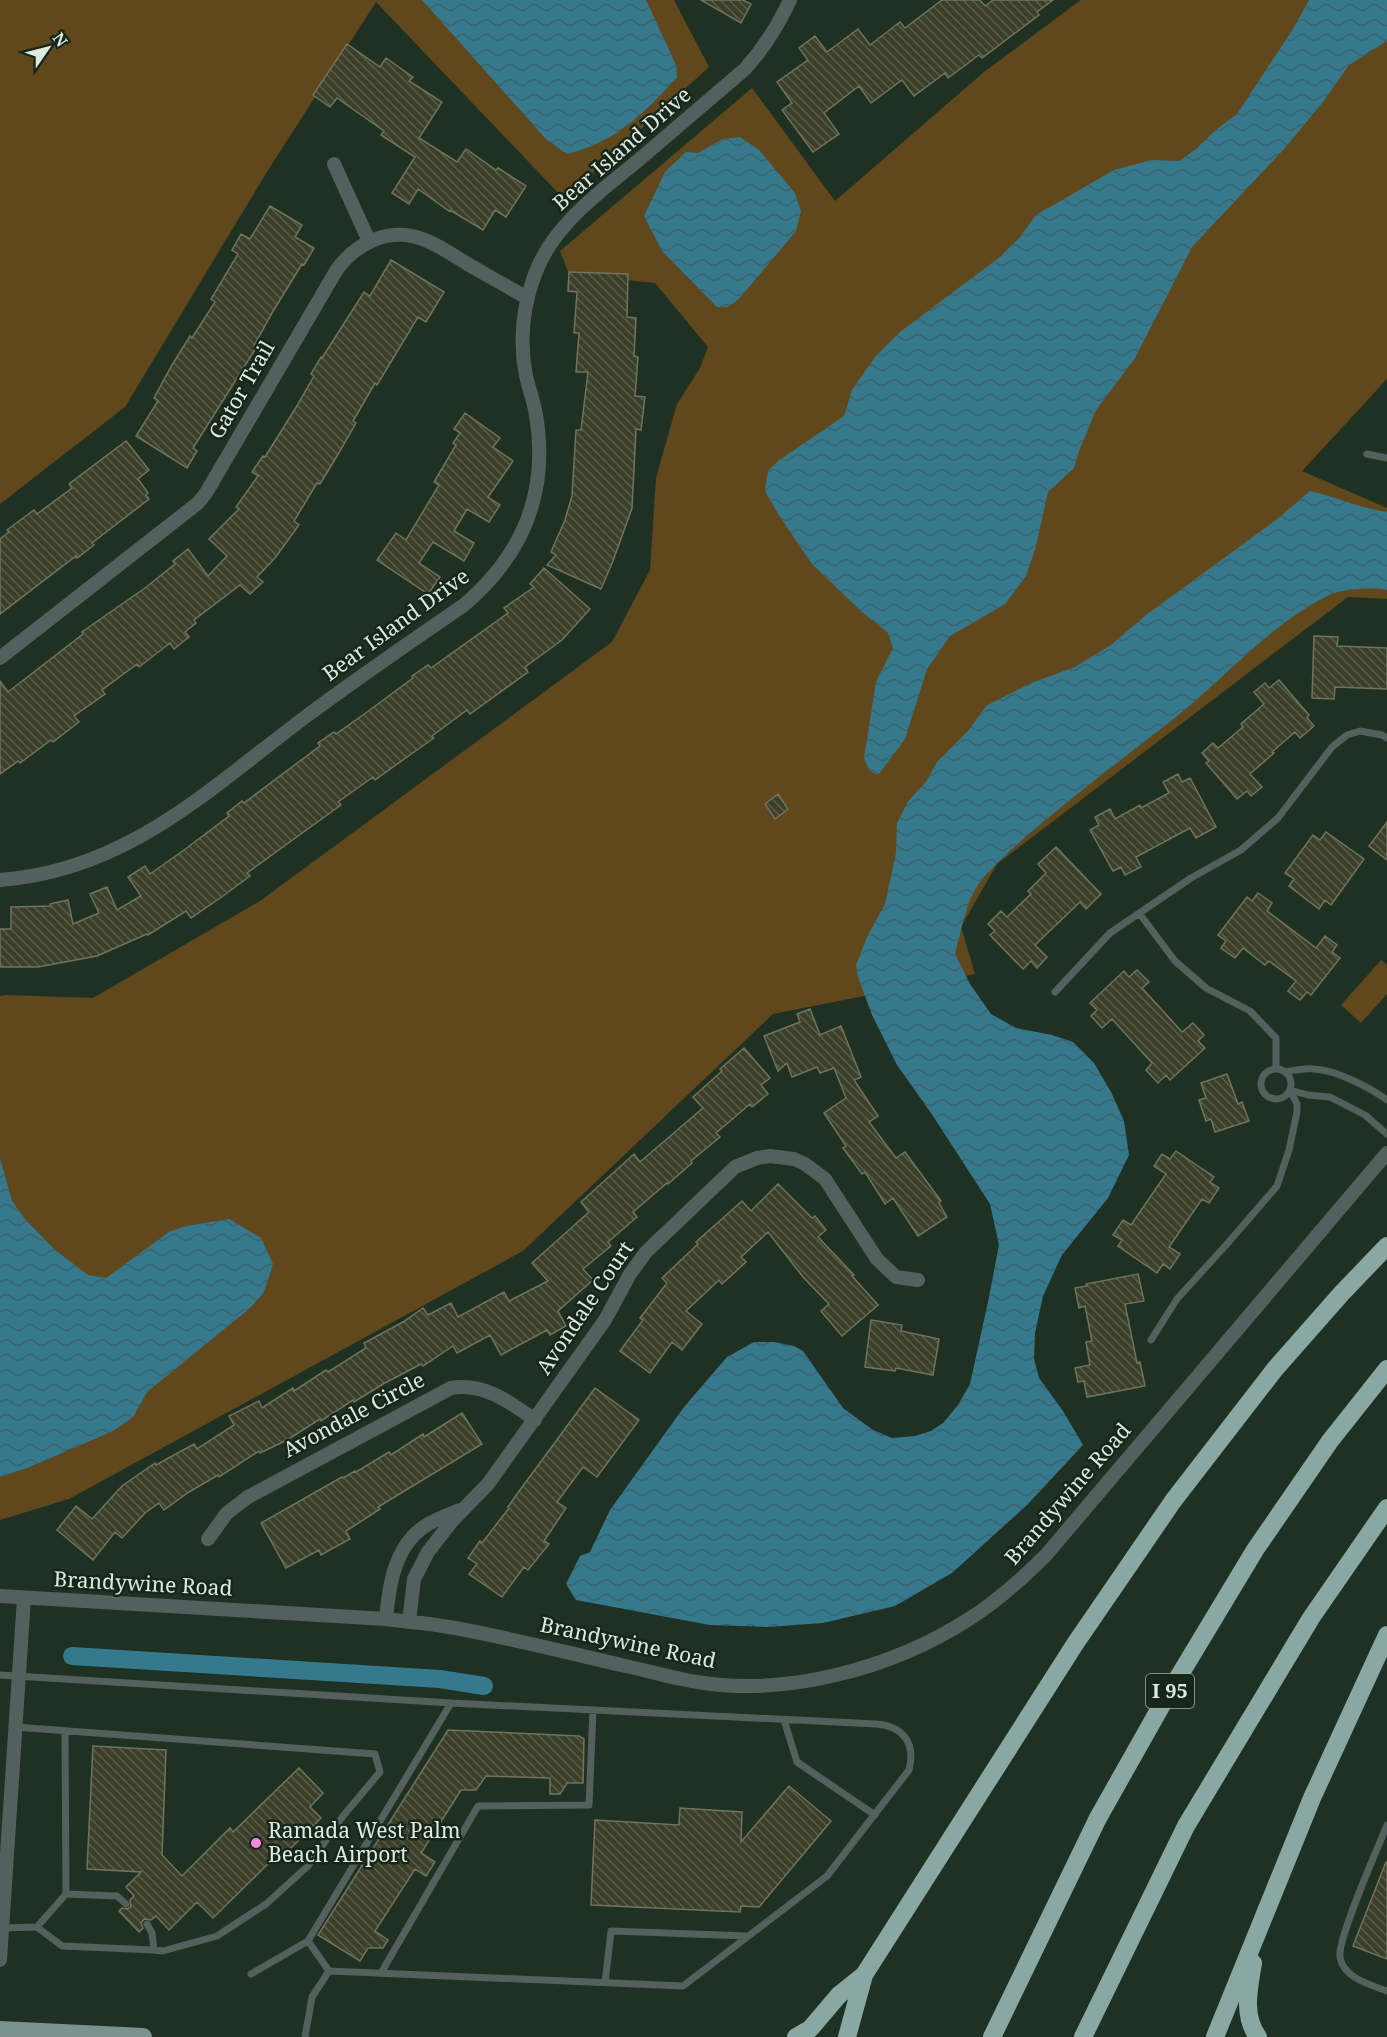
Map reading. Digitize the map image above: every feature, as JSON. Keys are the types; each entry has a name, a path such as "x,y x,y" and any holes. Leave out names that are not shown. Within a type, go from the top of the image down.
{"highway":[{"path":"796,2037 810,2030 839,1995 864,1974 1075,1644 1173,1501 1275,1369 1387,1246"},
{"name":"I 95","path":"992,2036 1098,1818 1164,1701 1255,1550 1330,1442 1387,1369"},
{"path":"1083,2037 1186,1827 1311,1618 1387,1508"},
{"path":"1215,2037 1312,1798 1387,1635"},
{"path":"1257,1932 1248,1989 1247,2012 1258,2037"},
{"path":"847,2037 864,1974"}],"main road":[{"path":"0,2030 143,2037"}],"street":[{"name":"Bear Island Drive","path":"0,880 54,871 82,863 122,847 148,833 185,810 308,715 464,605 501,569 522,534 532,508 540,468 540,440 536,413 522,349 527,298 541,261 554,239 571,219 745,69 778,26 790,0"},
{"path":"334,164 369,241"},
{"name":"Gator Trail","path":"0,657 198,503 336,271 352,252 369,241 399,235 424,240 527,298"},
{"name":"Brandywine Road","path":"0,1596 386,1619 476,1632 697,1682 742,1685 787,1683 846,1673 889,1660 930,1642 969,1620 994,1602 1046,1555 1387,1153"},
{"name":"Avondale Court","path":"409,1622 412,1590 420,1565 452,1521 488,1484 535,1420 605,1320 630,1274 646,1252 725,1175 757,1158 782,1157 800,1162 825,1179 877,1259 896,1278 918,1280"},
{"name":"Avondale Circle","path":"208,1539 227,1514 248,1497 451,1388 464,1385 501,1396 535,1420"},
{"path":"386,1619 393,1572 411,1540 428,1525 467,1507"},
{"path":"0,1960 24,1598"}],"lane":[{"path":"1368,454 1387,458"},
{"path":"1055,992 1110,933 1191,878 1241,850 1278,818 1332,747 1347,735 1360,731 1387,738"},
{"path":"1139,914 1174,961 1206,988 1250,1011 1276,1038 1276,1068"},
{"path":"1151,1340 1177,1299 1277,1186 1289,1150 1297,1112 1296,1104 1290,1090 1291,1080 1285,1072 1276,1068 1263,1075 1262,1090 1269,1098 1284,1097 1290,1090"},
{"path":"1285,1072 1315,1069 1327,1071 1360,1084 1387,1100"},
{"path":"1290,1090 1308,1095 1330,1097 1365,1115 1387,1134"},
{"path":"0,1675 452,1703 887,1725 897,1730 905,1738 910,1748 912,1759 909,1770 827,1876 683,1986 329,1971"},
{"path":"251,1974 308,1941 452,1703"},
{"path":"381,1973 478,1806 589,1805 593,1710"},
{"path":"784,1720 797,1762 875,1815"},
{"path":"2,1928 37,1927 62,1946 163,1951 217,1936 266,1904 308,1866 343,1816 380,1772 375,1754 15,1727"},
{"path":"37,1927 66,1894 65,1731"},
{"path":"1387,1825 1343,1937 1340,1957 1347,1971 1360,1981 1387,1991"},
{"path":"66,1894 117,1896 126,1904"},
{"path":"147,1924 152,1934 154,1950"},
{"path":"605,1983 610,1931 748,1936"},
{"path":"308,1941 329,1971"},
{"path":"305,2037 312,1997 329,1971"}],"shaded area":[{"path":"0,0 674,0 709,67 564,199 376,2 265,175 125,407 0,504"},
{"path":"1081,0 1387,0 1387,379 1302,471 1387,508 1387,599 1348,597 997,864 961,927 975,974 773,1014 523,1251 69,1499 0,1520 0,996 93,998 260,901 612,642 650,570 656,478 677,404 700,368 708,347 655,283 569,274 560,251 752,88 835,201 984,72"},
{"path":"1381,960 1387,965 1387,994 1361,1023 1341,1005"}],"water":[{"path":"422,0 646,0 676,65 677,78 628,125 615,134 585,149 567,154 546,139"},
{"path":"1309,0 1387,0 1387,41 1349,65 1323,102 1284,149 1192,247 1135,358 1096,410 1074,468 1048,492 1036,546 1026,576 1005,604 950,636 927,669 905,739 878,775 870,771 864,758 876,682 893,648 888,633 862,612 812,564 765,491 768,471 778,461 844,416 852,390 875,357 900,332 1000,257 1020,237 1036,215 1114,170 1152,160 1179,161 1237,114 1293,29"},
{"path":"740,137 759,150 795,193 801,211 796,231 739,299 728,307 717,307 662,251 644,216 665,172 686,152 698,153 723,139"},
{"path":"1310,491 1387,512 1387,590 1342,591 1307,607 1268,636 1176,717 1017,844 978,885 965,914 955,954 970,984 991,1014 1016,1028 1073,1042 1094,1063 1124,1121 1129,1155 1108,1198 1062,1255 1043,1296 1035,1333 1034,1359 1039,1378 1063,1411 1083,1445 1027,1505 952,1573 895,1606 823,1623 768,1627 710,1625 576,1600 566,1584 580,1556 590,1552 610,1510 684,1407 727,1357 754,1342 774,1342 794,1346 803,1351 843,1408 873,1430 892,1438 915,1436 931,1431 943,1423 958,1405 970,1384 999,1245 990,1204 897,1065 872,1015 858,977 856,965 867,937 885,904 896,853 897,823 909,800 926,782 937,762 968,731 986,706 1031,683 1075,667 1111,645 1146,615 1276,520"},
{"path":"0,1158 12,1201 24,1218 55,1250 88,1275 106,1278 169,1232 186,1226 229,1219 261,1238 273,1264 264,1292 250,1308 147,1392 133,1417 113,1431 27,1468 0,1477"}],"building":[{"path":"701,0 743,0 751,4 741,23"},
{"path":"942,0 980,0 985,6 993,0 1053,0 1037,12 1039,15 982,58 979,55 948,78 945,73 914,96 902,80 871,103 859,86 824,113 839,134 813,152 782,110 792,103 777,82 808,60 799,48 815,36 827,52 858,29 870,45 900,22 905,28"},
{"path":"347,44 380,67 386,58 413,77 409,81 442,102 419,138 457,162 466,149 496,170 498,168 526,186 506,217 495,210 483,230 449,211 418,189 409,204 392,193 415,157 381,135 384,131 337,98 330,107 313,95"},
{"path":"270,206 302,225 295,237 314,248 272,313 254,346 256,348 193,448 197,451 187,468 136,436 158,401 154,398 172,365 215,302 211,299 238,254 232,250 241,234 250,239"},
{"path":"391,260 444,292 426,322 418,317 377,385 375,383 353,421 356,423 337,456 294,521 299,525 275,558 257,577 263,582 250,594 240,585 194,620 196,623 185,632 189,637 174,649 170,643 139,667 137,664 102,690 105,694 74,716 79,722 53,742 51,740 20,763 18,761 0,774 0,681 8,692 83,634 82,632 145,588 175,564 173,561 188,549 208,576 227,556 209,539 239,509 236,507 258,476 252,472 263,456 265,457 295,409 314,376 311,374 321,357 364,292 370,296"},
{"path":"569,272 628,274 627,317 636,318 634,356 638,357 635,396 645,397 641,430 636,429 632,508 601,589 547,565 556,555 551,552 565,520 572,496 576,430 581,430 588,372 576,372 579,333 574,333 577,292 568,291"},
{"path":"465,413 500,438 493,447 513,461 488,497 500,505 489,522 467,509 454,531 474,543 464,561 433,542 419,563 440,577 428,594 377,560 396,533 406,540 439,485 434,482 456,445 453,443 460,433 454,429"},
{"path":"126,441 149,470 138,479 148,493 146,495 149,499 92,543 94,545 0,614 0,539 9,532 7,530 34,510 37,514 72,488 69,484"},
{"path":"544,568 590,609 562,640 525,667 528,672 470,714 467,710 432,736 434,738 375,780 373,777 338,802 341,805 247,873 250,876 223,896 191,918 186,911 148,935 97,956 38,967 0,967 0,929 11,929 11,907 51,906 50,904 68,900 73,924 99,913 90,894 107,887 117,910 141,896 128,877 145,866 150,874 229,816 227,813 242,801 244,803 320,746 318,743 334,732 336,734 413,678 412,676 428,665 431,668 508,613 504,608 534,587 530,584"},
{"path":"1314,636 1338,637 1337,646 1387,648 1387,689 1335,687 1334,699 1312,698"},
{"path":"1279,680 1309,715 1307,718 1314,726 1300,738 1295,732 1272,752 1274,753 1250,774 1262,787 1251,796 1247,791 1237,799 1206,763 1209,761 1202,753 1213,743 1218,748 1243,727 1241,724 1264,704 1254,692 1265,683 1269,688"},
{"path":"1178,774 1182,782 1190,778 1216,827 1196,838 1190,828 1136,857 1141,867 1125,875 1121,867 1113,871 1090,830 1099,825 1095,817 1110,809 1115,819 1140,805 1141,808 1169,793 1163,782"},
{"path":"778,794 788,809 775,819 765,804"},
{"path":"1387,822 1387,860 1369,846"},
{"path":"1326,832 1364,859 1331,905 1325,900 1319,909 1289,886 1294,879 1285,873 1313,835 1320,840"},
{"path":"1056,847 1101,894 1086,909 1080,902 1035,945 1047,957 1037,968 1031,961 1023,969 990,935 995,931 988,924 1001,911 1007,917 1031,894 1028,891 1046,873 1038,864"},
{"path":"1258,893 1272,903 1267,911 1316,948 1325,936 1337,945 1332,952 1340,958 1311,995 1307,992 1300,1000 1288,991 1296,981 1269,961 1265,965 1243,948 1235,958 1221,948 1226,941 1218,935 1247,897 1252,901"},
{"path":"1137,970 1149,982 1142,988 1182,1032 1193,1023 1204,1035 1198,1041 1205,1048 1170,1080 1166,1075 1158,1083 1146,1070 1152,1063 1112,1019 1102,1028 1091,1016 1097,1010 1090,1003 1124,971 1129,977"},
{"path":"810,1009 820,1035 841,1026 861,1077 854,1080 878,1116 869,1122 896,1158 905,1152 941,1201 939,1203 947,1217 918,1236 893,1198 885,1204 865,1172 862,1174 843,1148 846,1146 824,1113 846,1098 834,1068 820,1073 817,1067 792,1077 787,1063 778,1071 764,1036 800,1022 797,1014"},
{"path":"744,1048 770,1078 761,1085 768,1094 752,1107 750,1104 716,1133 720,1137 633,1212 637,1217 608,1242 611,1246 583,1269 593,1280 558,1311 566,1326 550,1335 547,1330 501,1355 490,1335 457,1353 453,1346 423,1366 421,1364 354,1402 353,1400 287,1440 260,1453 259,1451 219,1477 218,1475 189,1492 164,1510 159,1503 145,1513 122,1538 115,1532 93,1560 57,1530 76,1506 92,1519 122,1486 155,1463 156,1465 194,1444 197,1449 234,1425 229,1416 259,1401 262,1408 293,1388 294,1391 366,1348 364,1343 403,1322 423,1308 428,1315 451,1303 458,1317 504,1292 509,1301 548,1281 532,1263 589,1212 581,1202 634,1154 640,1162 703,1108 693,1097"},
{"path":"1227,1074 1238,1104 1242,1102 1249,1121 1215,1132 1211,1119 1206,1121 1199,1100 1206,1098 1201,1083"},
{"path":"1176,1151 1214,1177 1210,1182 1219,1188 1209,1203 1202,1199 1169,1247 1180,1254 1170,1269 1163,1264 1157,1273 1118,1246 1122,1240 1113,1235 1123,1220 1131,1225 1166,1174 1154,1166 1162,1154 1170,1159"},
{"path":"778,1184 812,1218 815,1216 826,1230 818,1237 854,1275 852,1276 878,1305 842,1336 821,1311 829,1304 803,1277 768,1232 741,1257 746,1262 722,1284 719,1280 686,1311 702,1324 682,1350 672,1342 650,1373 620,1351 643,1320 640,1318 667,1283 662,1278 698,1244 696,1242 742,1201 751,1211"},
{"path":"1138,1274 1144,1301 1125,1304 1137,1363 1140,1362 1145,1386 1087,1397 1084,1381 1078,1382 1075,1368 1090,1365 1086,1342 1092,1341 1085,1306 1079,1308 1075,1288"},
{"path":"871,1320 902,1325 901,1331 939,1339 933,1375 896,1368 895,1371 865,1367"},
{"path":"595,1388 639,1420 597,1477 583,1467 557,1502 566,1508 544,1541 549,1544 528,1570 524,1567 502,1597 469,1574 477,1564 468,1558 509,1508"},
{"path":"462,1413 482,1444 378,1507 380,1509 346,1531 350,1539 321,1555 319,1550 286,1568 261,1523 389,1452 391,1455 423,1434 424,1437"},
{"path":"448,1730 579,1736 584,1739 583,1783 567,1783 560,1794 550,1794 550,1778 486,1776 476,1790 461,1790 421,1853 435,1862 426,1876 415,1869 375,1931 388,1940 383,1948 368,1948 360,1961 318,1935"},
{"name":"Ramada West Palm Beach Airport","path":"93,1746 166,1750 162,1855 182,1876 230,1828 233,1832 299,1768 323,1793 310,1807 321,1818 282,1857 278,1854 213,1918 197,1902 169,1930 156,1916 151,1920 144,1919 141,1923 143,1928 139,1932 119,1911 122,1908 131,1907 130,1900 134,1896 126,1887 141,1872 87,1869"},
{"path":"789,1786 831,1821 759,1907 741,1906 740,1912 591,1905 595,1820 679,1825 680,1808 742,1812 741,1842"},
{"path":"1387,1862 1387,1959 1353,1946"}],"waterway":[{"path":"72,1656 440,1679 484,1686"}],"place":[{"name":"Ramada West Palm Beach Airport","path":"256,1843"}]}
